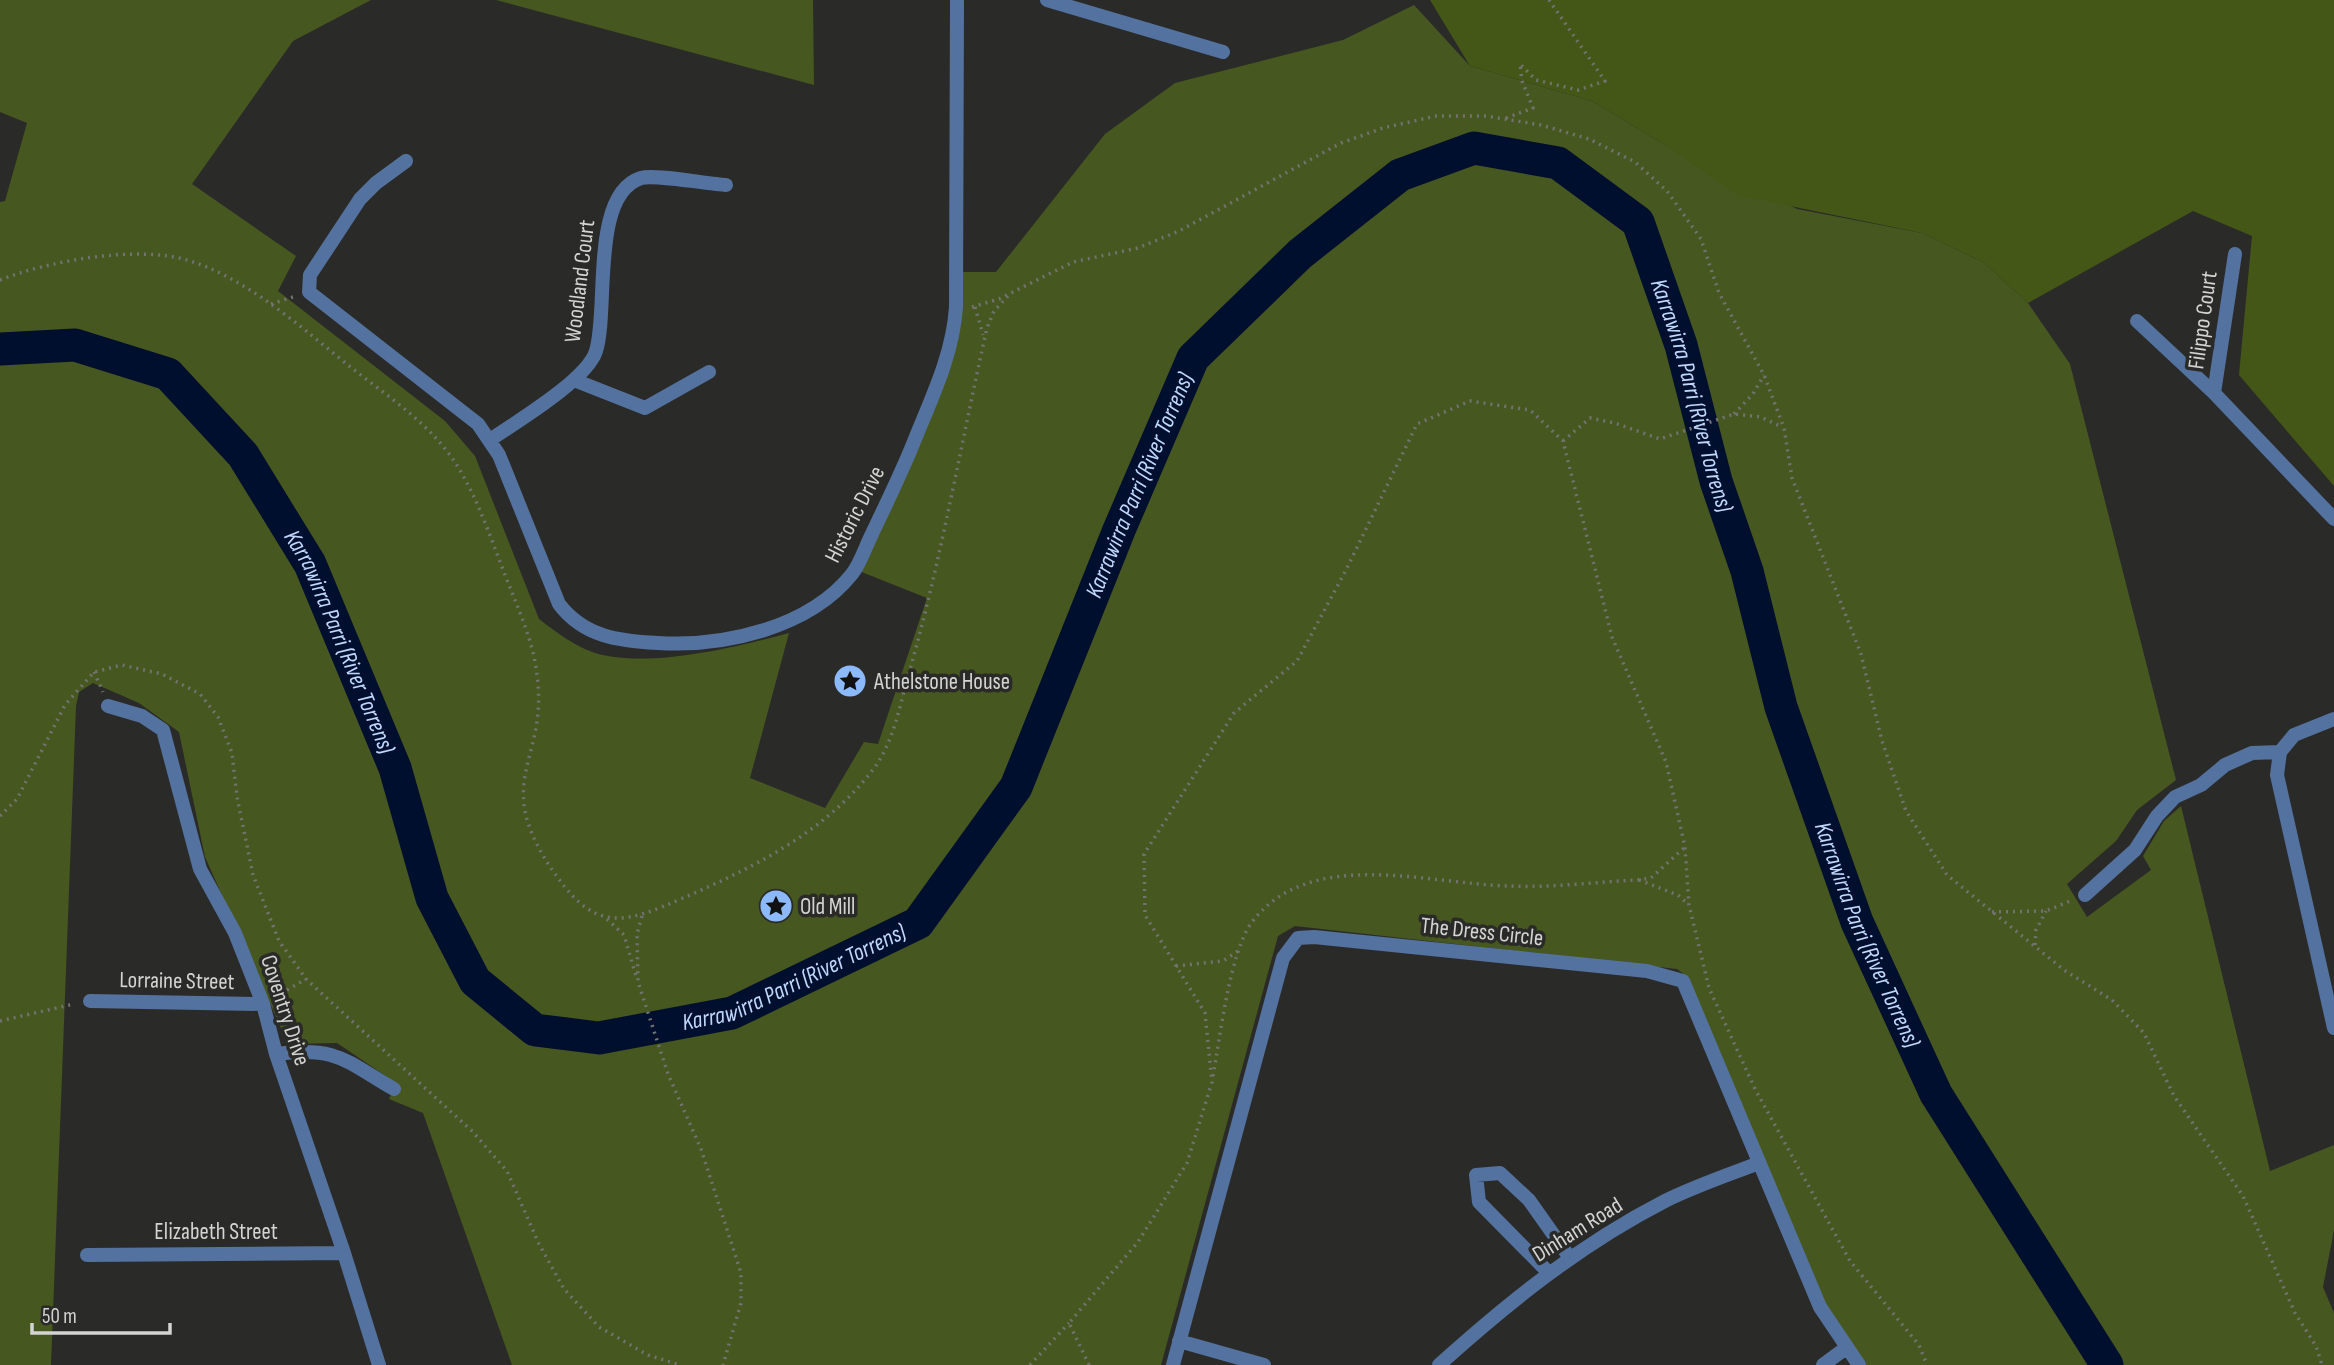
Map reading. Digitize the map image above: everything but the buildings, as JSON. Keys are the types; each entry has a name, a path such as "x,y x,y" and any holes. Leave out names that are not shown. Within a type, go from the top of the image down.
{"street":[{"name":"Historic Drive","path":"309,292 462,410 490,440 507,472 559,604 569,617 586,630 615,639 685,645 754,634 815,607 838,590 854,572 932,398 952,342 956,307 957,0"},
{"path":"1047,0 1223,52"},
{"path":"309,292 310,275 360,199 405,161"},
{"name":"Woodland Court","path":"490,440 574,380 596,353 611,209 623,188 642,178 726,185"},
{"name":"Filippo Court","path":"2214,393 2235,254"},
{"name":"Filippo Court","path":"2137,321 2214,393 2334,519"},
{"path":"574,380 645,408 709,372"},
{"name":"Coventry Drive","path":"108,706 142,716 163,730 200,869 235,933 263,1004 276,1054 379,1365"},
{"path":"2334,719 2294,736 2280,752 2277,775 2334,1028"},
{"path":"2085,895 2135,850 2157,816 2175,797 2201,785 2225,765 2252,753 2280,752"},
{"name":"The Dress Circle","path":"1173,1365 1283,958 1298,938 1647,971 1683,981 1820,1307 1859,1365"},
{"name":"Lorraine Street","path":"90,1000 263,1004"},
{"path":"276,1054 301,1051 330,1053 394,1089"},
{"name":"Dinham Road","path":"1439,1365 1548,1272 1570,1258 1665,1201 1759,1163"},
{"path":"1548,1272 1479,1202 1476,1175 1500,1172 1529,1200 1570,1258"},
{"name":"Elizabeth Street","path":"87,1255 344,1253"},
{"path":"1179,1341 1264,1365"},
{"path":"1822,1365 1846,1348"}],"path":[{"path":"1504,119 1533,108 1522,81 1520,64 1536,80 1578,90 1605,81 1549,0"},
{"path":"956,307 975,307 1010,294 1073,262 1138,248 1179,231 1341,144 1372,132 1436,116 1504,119 1541,125 1589,139 1636,162 1667,191 1701,239 1719,293 1764,375 1784,428 1792,478 1861,654 1882,741 1906,811 1947,875 2064,970 2112,1000 2144,1033 2174,1096 2243,1196 2295,1313 2316,1346 2322,1365"},
{"path":"0,280 77,258 144,256 183,259 205,267 271,304 407,412 440,442 459,468 479,508 522,613 540,687 536,728 523,781 524,807 531,831 558,878 586,908 602,916 624,935 668,1074 701,1149 741,1273 741,1303 723,1365"},
{"path":"271,304 309,292"},
{"path":"602,916 623,920 642,916 764,859 817,829 874,767 889,741 927,612 984,338 994,310 1010,294"},
{"path":"975,307 984,338"},
{"path":"1734,414 1753,394 1764,375"},
{"path":"1212,1082 1205,1013 1145,915 1144,853 1234,713 1297,661 1346,570 1417,424 1470,401 1530,410 1563,441 1612,637 1665,762 1685,847 1689,905 1709,988 1755,1089 1850,1261 1919,1345 1927,1365"},
{"path":"1563,441 1590,418 1615,423 1660,439 1734,414 1760,417 1784,428"},
{"path":"0,816 18,799 65,705 94,672 122,665 162,674 200,694 218,717 232,753 237,797 253,875 279,942 306,979 472,1131 507,1171 526,1208 538,1244 564,1289 599,1327 648,1355 680,1365"},
{"path":"94,672 108,706"},
{"path":"1030,1365 1138,1242 1187,1163 1212,1082 1240,949 1252,922 1287,890 1329,875 1405,877 1510,887 1637,880 1651,878 1685,847"},
{"path":"1637,880 1678,895 1689,905"},
{"path":"1990,912 2046,911 2085,895"},
{"path":"2035,945 2036,930 2046,911"},
{"path":"638,982 636,934 642,916"},
{"path":"1176,966 1223,961 1240,949"},
{"path":"263,1004 306,979"},
{"path":"0,1021 90,1000"},
{"path":"1069,1323 1089,1365"}],"green space":[{"path":"0,0 371,0 293,41 192,184 296,256 278,291 445,421 475,456 539,619 573,643 595,653 641,659 692,654 789,633 750,778 825,808 864,742 878,744 927,598 859,571 957,330 959,272 996,272 1105,134 1175,83 1343,40 1414,5 1470,66 1592,101 1665,145 1797,209 1922,233 1983,262 2028,303 2070,364 2176,780 2137,810 2116,841 2067,884 2087,917 2151,870 2143,856 2164,821 2181,806 2270,1171 2334,1145 2334,1230 2323,1287 2334,1313 2334,1365 1864,1365 1824,1305 1688,977 1677,969 1295,926 1278,936 1161,1365 512,1365 423,1113 389,1099 396,1083 337,1043 288,1044 205,857 179,732 139,703 93,683 79,692 76,706 51,1365 0,1365 0,202 5,201 27,123 0,112"},
{"path":"496,0 813,0 814,85"},
{"path":"1430,0 2334,0 2334,486 2239,375 2252,236 2193,211 2028,303 1983,262 1922,233 1737,195 1665,145 1592,101 1470,66"}],"waterway":[{"name":"Karrawirra Parri (River Torrens)","path":"0,349 75,345 168,374 243,455 310,564 395,768 432,898 475,981 535,1030 599,1038 732,1013 918,923 1016,787 1119,530 1193,358 1300,254 1400,175 1474,148 1558,163 1638,222 1681,345 1716,481 1747,571 1781,707 1857,922 1936,1094 2107,1365"}],"place":[{"name":"Athelstone House","path":"850,681"},
{"name":"Old Mill","path":"776,906"}]}
